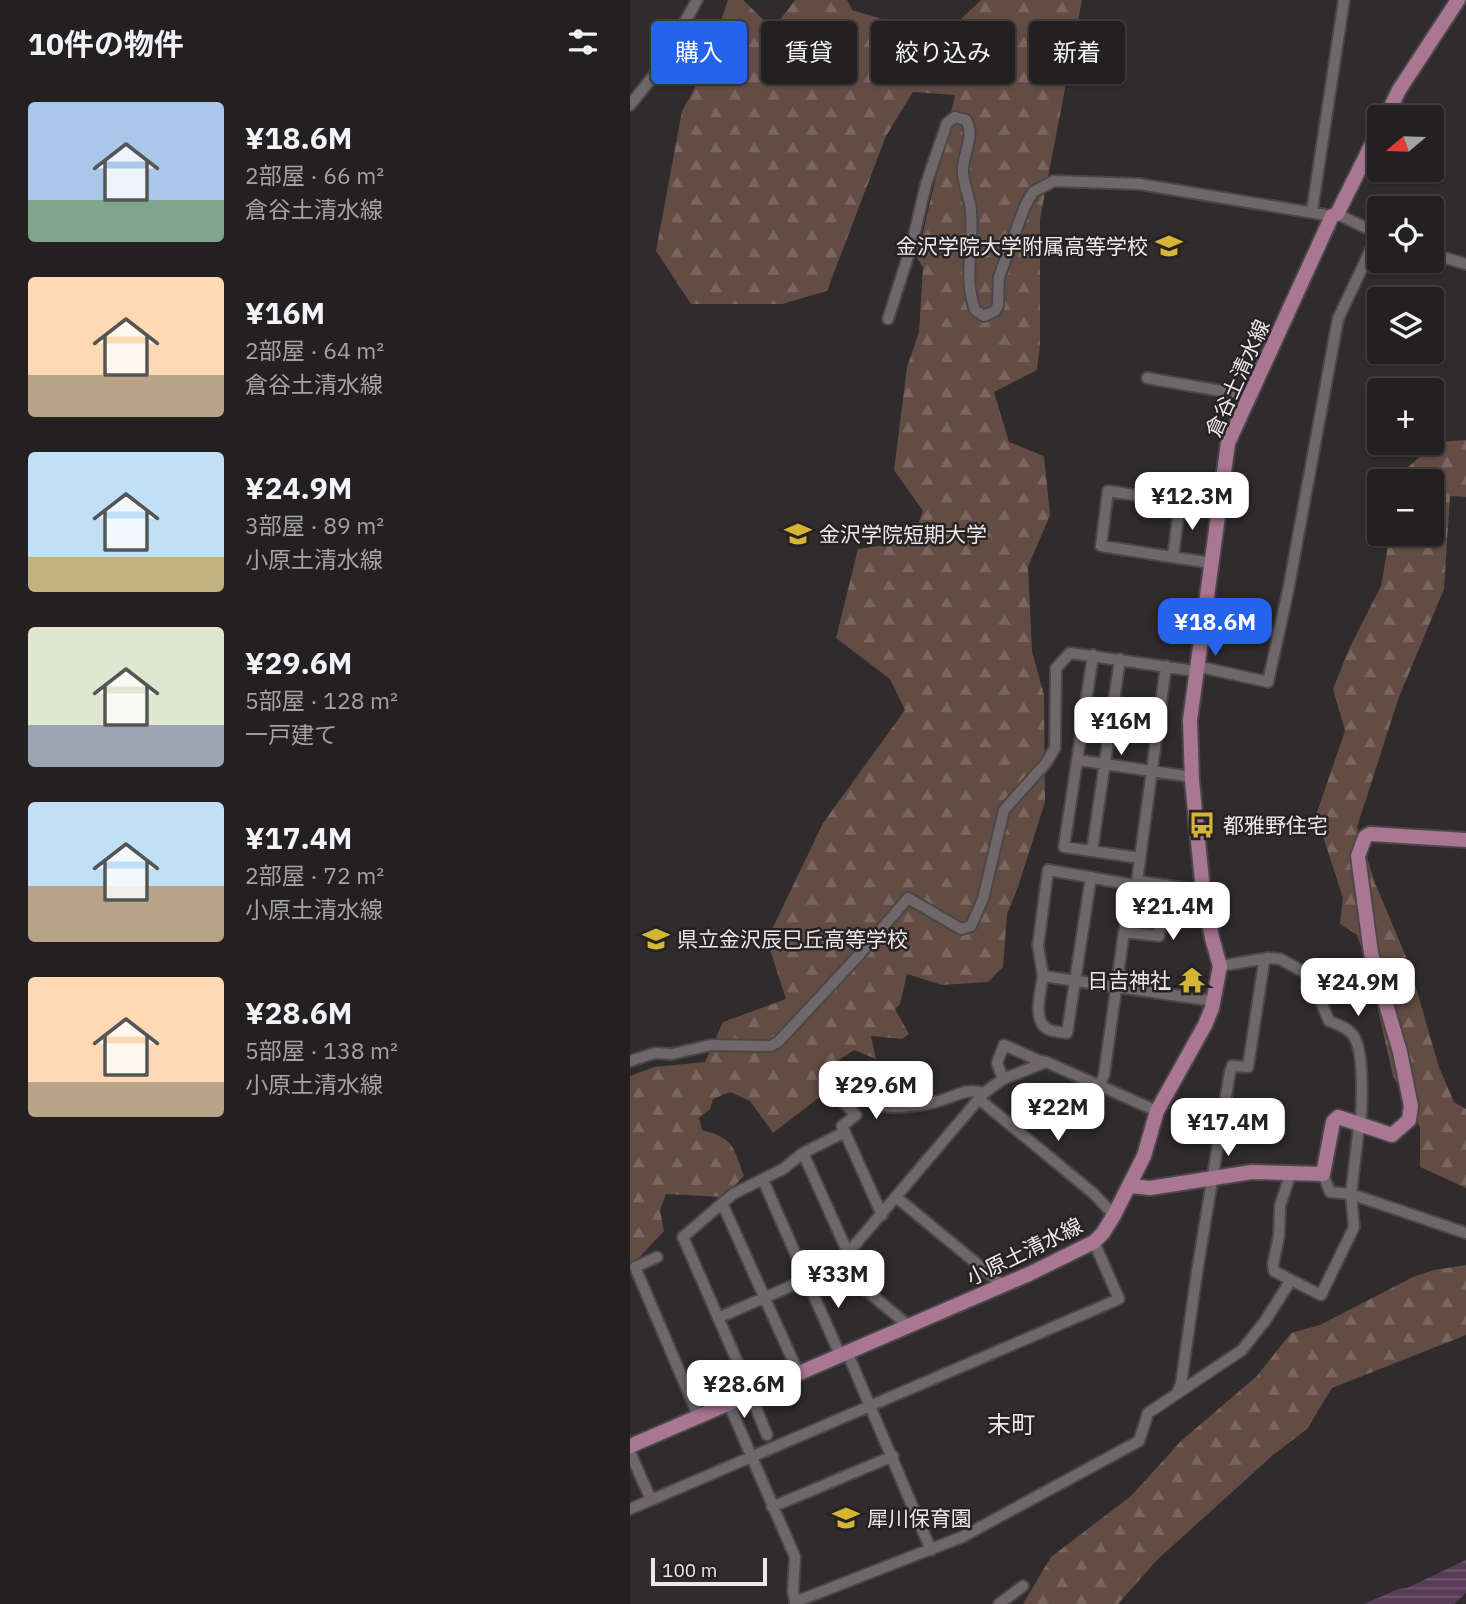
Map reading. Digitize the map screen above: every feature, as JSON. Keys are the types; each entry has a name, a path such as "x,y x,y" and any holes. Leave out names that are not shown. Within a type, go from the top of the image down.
{"main road":[{"path":"1392,105 1458,0"},
{"name":"倉谷土清水線","path":"1131,1186 1144,1156 1157,1111 1205,1026 1220,966 1203,891 1192,777 1190,720 1228,443 1335,215 1367,153"},
{"path":"1131,1186 1150,1188 1252,1172 1323,1174 1334,1122 1338,1117 1392,1135 1409,1120 1411,1106 1400,1052 1371,953 1358,856 1365,836 1375,833 1466,840"},
{"name":"小原土清水線","path":"630,1446 1004,1286 1094,1242 1103,1233 1131,1186"}],"street":[{"path":"630,105 659,69 696,0"},
{"path":"1312,211 1344,0"},
{"path":"888,319 912,244 926,184 947,123 955,117 966,120 969,126 963,167 963,181 972,221 969,285 975,310 985,316 995,311 998,305 999,277 1025,206 1033,192 1047,183 1060,180 1127,186 1139,184 1312,211 1335,215 1367,229"},
{"path":"1444,258 1466,264"},
{"path":"630,1061 655,1053 672,1055 711,1045 771,1046 778,1042 908,898 961,929 971,926 983,899 1004,810 1046,764 1055,748 1056,668 1070,653 1196,669 1268,682 1288,591 1338,319 1367,259"},
{"path":"1147,378 1250,396"},
{"path":"1211,563 1101,546 1108,491 1219,508"},
{"path":"1173,557 1180,502"},
{"path":"1093,655 1064,847 1140,858"},
{"path":"1092,851 1120,659"},
{"path":"1100,1085 1104,1075 1124,932 1140,858 1166,666"},
{"path":"1078,760 1192,777"},
{"path":"1091,877 1067,1033 1047,1030 1040,1023 1039,1003 1043,976 1038,946 1048,870 1203,891"},
{"path":"1124,932 1159,936 1166,886"},
{"path":"1177,1393 1183,1371 1230,1072 1232,1066 1248,1067 1246,1063 1264,962 1268,958"},
{"path":"1220,966 1268,958 1280,959 1317,979 1321,1002 1329,1021 1347,1029 1356,1038 1363,1084 1351,1195 1354,1227 1321,1295 1274,1271 1280,1206 1291,1171"},
{"path":"1043,976 1213,1001"},
{"path":"1003,1079 997,1063 1004,1045 1157,1111"},
{"path":"718,1318 836,1266 981,1096 1003,1079 1046,1062"},
{"path":"882,1215 842,1126 856,1115 839,1098 841,1091 854,1082 880,1105 901,1107 942,1101 974,1090 1093,1193 1114,1215"},
{"path":"767,1435 683,1237 733,1194 783,1169 803,1153 845,1132"},
{"path":"803,1153 848,1253"},
{"path":"1323,1174 1330,1192 1351,1195 1466,1233"},
{"path":"763,1180 893,1456 931,1550"},
{"path":"896,1197 1004,1286"},
{"path":"722,1203 798,1372"},
{"path":"630,1509 1119,1299 1094,1242"},
{"path":"657,1257 635,1266 698,1415"},
{"path":"836,1266 909,1326"},
{"path":"728,1402 796,1562 793,1592 795,1603 962,1538 1139,1441 1148,1413 1242,1350 1265,1321 1291,1280"},
{"path":"630,1452 651,1500"},
{"path":"772,1507 893,1456"},
{"path":"999,1604 1023,1586"}],"green space":[{"path":"728,0 743,0 765,21 761,21 761,84 857,84 857,21 779,21 795,0 847,0 852,10 889,21 871,21 871,84 1015,84 1015,21 959,21 981,0 1082,0 1078,21 1029,21 1029,84 1066,84 1040,219 1040,345 1037,370 994,392 1009,442 1044,456 1050,515 1028,567 1032,651 1044,695 1045,802 1007,914 1003,967 988,982 942,985 907,974 900,1004 895,1009 909,1034 902,1039 871,1036 876,1059 854,1050 833,1064 821,1096 773,1133 750,1101 730,1092 713,1099 710,1109 699,1118 702,1130 727,1141 744,1176 723,1197 666,1194 660,1210 664,1231 630,1267 630,1076 654,1067 705,1062 723,1022 786,999 767,940 823,823 905,710 890,679 836,638 858,549 911,541 923,511 894,470 907,367 919,332 923,267 917,258 955,95 913,92 886,136 827,291 782,304 691,304 656,251 682,111 697,84 747,84 747,21 721,21"},
{"path":"1466,440 1466,497 1450,496 1444,589 1399,697 1357,827 1375,883 1409,964 1439,1067 1454,1102 1466,1109 1466,1188 1420,1167 1420,1127 1393,1076 1369,970 1357,935 1340,924 1343,898 1316,815 1345,731 1333,689 1349,649 1381,586 1388,546 1444,546 1444,469 1407,469 1422,455 1444,455 1444,442"},
{"path":"1466,1265 1466,1335 1332,1388 1307,1429 1273,1455 1157,1560 1118,1604 1023,1604 1051,1557 1131,1496 1181,1441 1257,1376 1291,1333 1320,1325 1413,1277 1434,1270"}],"shaded area":[{"path":"1466,1560 1466,1593 1454,1604 1364,1604 1398,1589 1407,1588"}],"place":[{"name":"金沢学院大学附属高等学校","path":"1169,246"},
{"name":"金沢学院短期大学","path":"798,534"},
{"name":"都雅野住宅","path":"1202,825"},
{"name":"県立金沢辰巳丘高等学校","path":"656,939"},
{"name":"日吉神社","path":"1192,980"},
{"name":"犀川保育園","path":"846,1518"}],"district":[{"name":"末町","path":"1011,1424"}]}
